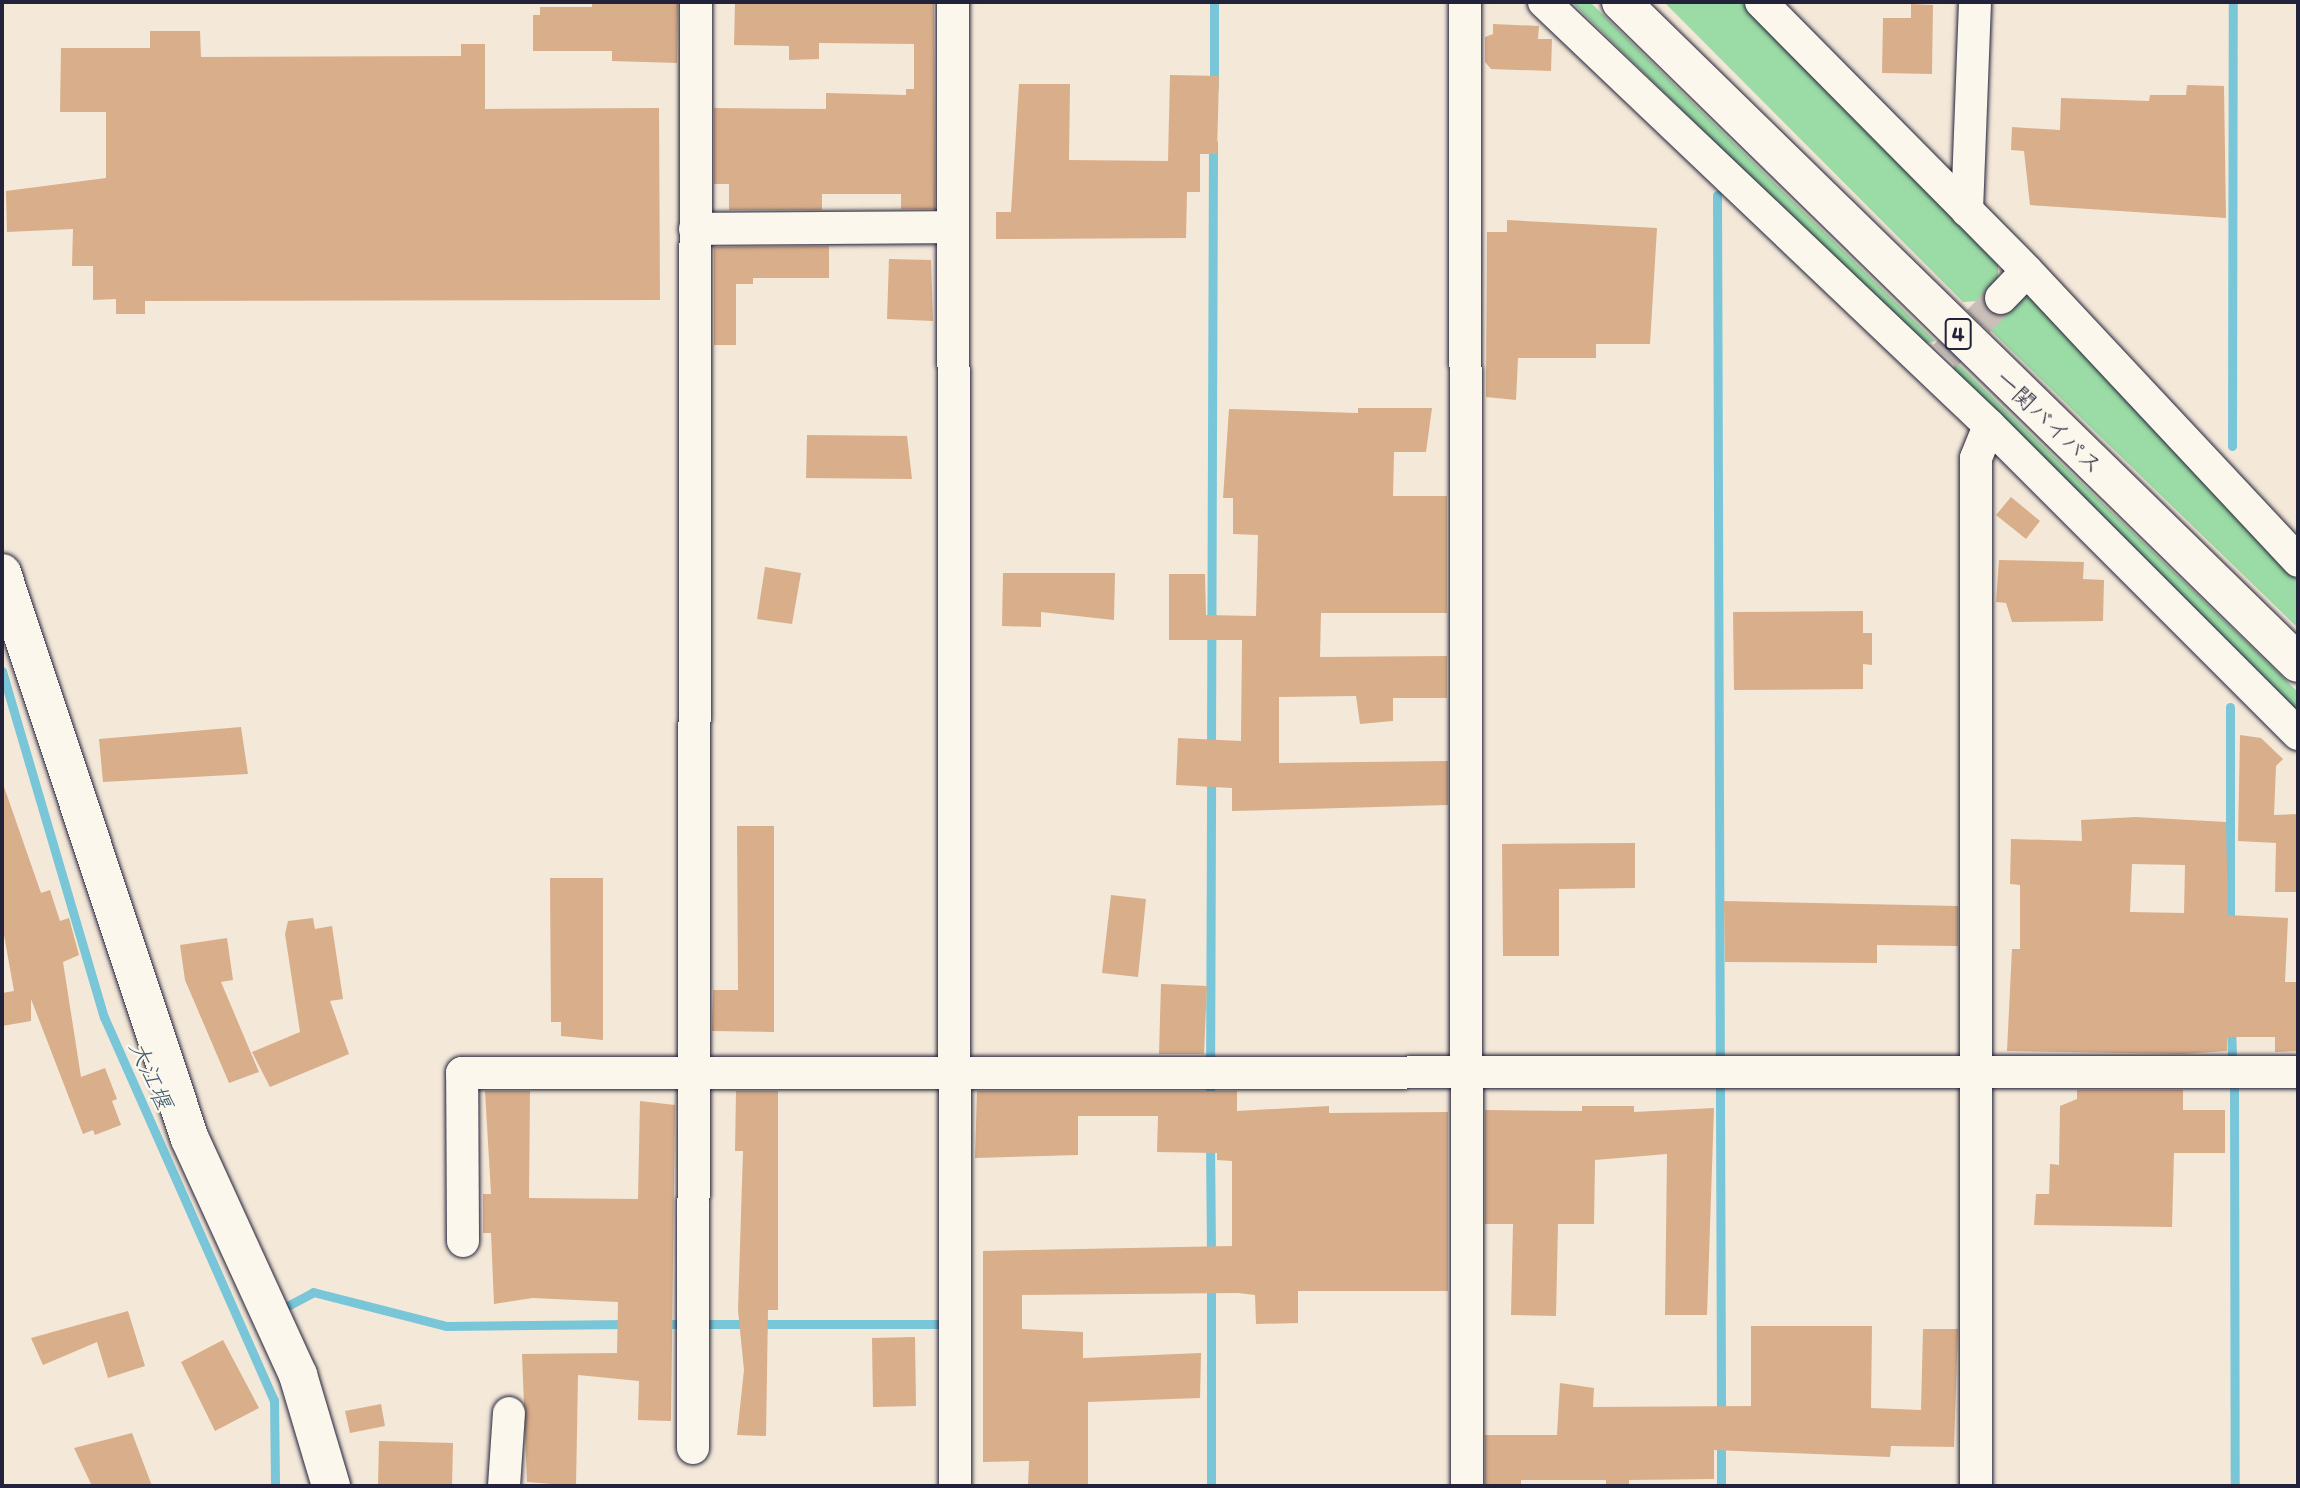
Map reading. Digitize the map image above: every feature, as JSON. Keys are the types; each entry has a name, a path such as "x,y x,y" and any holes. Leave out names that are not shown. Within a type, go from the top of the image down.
{"main road":[{"name":"一関バイパス","path":"1622,2 2298,663"},
{"path":"3,581 190,1139 298,1375 331,1486"}],"street":[{"path":"693,1448 696,2"},
{"path":"953,2 955,1486"},
{"path":"1465,2 1467,1486"},
{"path":"1544,2 1938,363 1989,425 2298,733"},
{"path":"1761,2 2027,271 2298,561"},
{"path":"1967,211 1975,2"},
{"path":"695,229 953,227"},
{"path":"2001,298 2027,271"},
{"path":"1976,1486 1976,458 1989,425"},
{"path":"463,1241 462,1073 954,1070 1975,1070 2298,1073"},
{"path":"504,1486 509,1413"}],"green space":[{"path":"1572,2 1590,2 1935,341 1921,345"},
{"path":"1664,2 1743,2 1998,262 1998,279 1978,301 1963,302"},
{"path":"2021,297 2034,299 2298,581 2298,628 1988,328"},
{"path":"1955,361 2298,692 2298,713 1952,375"}],"building":[{"path":"592,2 678,3 677,63 612,61 612,51 533,51 533,15 540,15 540,7 592,7"},
{"path":"735,2 934,4 935,209 901,209 901,194 822,194 822,210 729,210 729,184 714,184 714,108 826,109 826,93 906,95 906,89 914,89 914,44 819,43 819,59 789,60 789,46 734,45"},
{"path":"1911,4 1933,5 1932,74 1882,73 1883,18 1911,18"},
{"path":"1493,24 1539,26 1538,39 1552,39 1551,71 1491,69 1485,62 1485,37 1493,34"},
{"path":"150,31 200,31 201,57 461,56 461,44 485,44 485,109 659,108 660,300 145,301 145,314 116,314 116,299 93,300 93,266 72,266 73,229 7,232 6,191 106,178 106,112 60,112 61,48 150,48"},
{"path":"1170,75 1219,76 1217,154 1200,154 1200,192 1187,192 1186,238 996,239 996,212 1011,212 1019,84 1070,84 1069,160 1168,161"},
{"path":"2187,85 2224,86 2226,218 2030,205 2024,151 2011,150 2012,127 2060,130 2061,98 2149,101 2150,95 2186,95"},
{"path":"1507,220 1657,228 1650,344 1596,344 1596,358 1518,358 1516,400 1486,397 1487,232 1507,232"},
{"path":"829,246 829,278 753,278 753,284 736,284 736,345 714,345 714,247"},
{"path":"889,259 931,260 933,321 887,319"},
{"path":"1358,408 1432,408 1426,452 1394,452 1393,496 1447,496 1447,613 1321,613 1320,657 1447,656 1447,698 1393,698 1393,721 1360,724 1356,696 1279,697 1279,763 1448,761 1448,805 1232,811 1232,788 1176,785 1178,738 1241,741 1242,640 1169,640 1169,574 1205,574 1206,615 1256,616 1258,535 1233,534 1233,498 1223,498 1229,409 1358,413"},
{"path":"807,435 907,436 912,479 806,478"},
{"path":"2011,497 2040,521 2026,539 1996,515"},
{"path":"1999,560 2084,562 2083,579 2104,580 2103,621 2012,622 2006,603 1996,602"},
{"path":"765,567 801,573 792,624 757,619"},
{"path":"1003,573 1115,573 1114,620 1041,612 1041,627 1002,626"},
{"path":"1863,611 1863,633 1872,633 1872,665 1863,664 1863,689 1734,690 1733,612"},
{"path":"241,727 248,774 103,782 99,739"},
{"path":"2240,735 2261,738 2283,759 2276,766 2274,815 2298,814 2298,892 2275,892 2276,843 2238,841"},
{"path":"2,781 41,893 50,890 60,921 69,918 79,955 63,962 81,1077 105,1068 117,1099 112,1101 121,1125 95,1135 93,1130 83,1134 31,999 31,1021 2,1026 2,993 14,991 2,924"},
{"path":"2136,817 2226,822 2228,915 2288,918 2285,982 2298,982 2298,1051 2275,1052 2275,1037 2227,1037 2227,1051 2183,1054 2007,1051 2012,949 2020,949 2020,885 2010,884 2011,839 2082,841 2081,820","holes":["2132,864 2185,865 2184,913 2130,912"]},
{"path":"737,826 774,826 774,1032 712,1031 713,990 738,990"},
{"path":"1635,843 1635,888 1559,889 1559,956 1503,956 1502,844"},
{"path":"550,878 603,878 603,1040 561,1036 561,1022 551,1022"},
{"path":"1111,895 1146,899 1138,977 1102,973"},
{"path":"1724,901 1958,906 1958,946 1877,945 1877,963 1725,962"},
{"path":"313,918 315,929 332,926 343,999 330,1001 349,1054 270,1087 252,1052 300,1032 285,934 288,921"},
{"path":"227,938 233,980 221,982 259,1072 229,1083 185,980 180,945"},
{"path":"1161,984 1207,986 1204,1054 1159,1054"},
{"path":"2077,1090 2183,1090 2183,1110 2225,1110 2225,1153 2174,1153 2172,1227 2034,1225 2036,1194 2049,1194 2050,1164 2059,1165 2060,1106 2077,1099"},
{"path":"485,1091 530,1091 529,1198 638,1199 640,1101 675,1105 671,1421 638,1420 639,1381 578,1375 576,1486 527,1482 522,1354 617,1353 618,1302 533,1298 494,1304 491,1233 483,1233 483,1194 491,1194"},
{"path":"736,1091 778,1091 778,1310 768,1310 766,1436 737,1435 744,1370 738,1310 743,1151 735,1151"},
{"path":"977,1091 1237,1091 1237,1111 1329,1106 1329,1113 1448,1112 1448,1291 1298,1291 1298,1323 1256,1324 1255,1295 1022,1295 1022,1329 1083,1332 1083,1358 1201,1353 1200,1398 1088,1402 1088,1486 1028,1486 1029,1461 983,1462 983,1251 1232,1246 1232,1161 1217,1160 1217,1153 1157,1152 1158,1116 1078,1116 1078,1155 975,1158"},
{"path":"1582,1106 1634,1106 1634,1112 1714,1108 1707,1315 1665,1315 1667,1154 1595,1160 1594,1224 1558,1224 1556,1316 1511,1315 1513,1224 1485,1224 1485,1110 1582,1111"},
{"path":"128,1311 145,1366 108,1378 97,1342 43,1365 31,1338"},
{"path":"1751,1326 1872,1326 1871,1408 1921,1410 1923,1329 1958,1329 1954,1447 1891,1446 1890,1457 1714,1450 1714,1479 1629,1480 1629,1486 1606,1486 1606,1480 1521,1480 1521,1486 1485,1486 1485,1435 1557,1435 1560,1383 1594,1388 1593,1407 1751,1406"},
{"path":"915,1337 916,1406 873,1407 872,1338"},
{"path":"223,1340 259,1408 215,1431 181,1362"},
{"path":"381,1404 385,1426 350,1433 345,1411"},
{"path":"132,1433 152,1486 92,1486 74,1448"},
{"path":"379,1441 453,1443 452,1486 378,1486"}],"waterway":[{"path":"1214,2 1214,87"},
{"path":"2232,446 2233,2"},
{"path":"1211,749 1213,143"},
{"path":"1717,195 1721,1415"},
{"name":"大江堰","path":"2,671 104,1017 274,1400 275,1486"},
{"path":"2230,707 2230,925"},
{"path":"1210,1102 1211,777"},
{"path":"2231,1027 2232,1065"},
{"path":"2234,1079 2235,1486"},
{"path":"1210,1141 1211,1256"},
{"path":"1211,1284 1211,1486"},
{"path":"278,1311 313,1292 446,1326 629,1324"},
{"path":"661,1324 939,1324"},
{"path":"1721,1439 1721,1486"}],"tunnel":[{"path":"1945,356 2001,298"}]}
